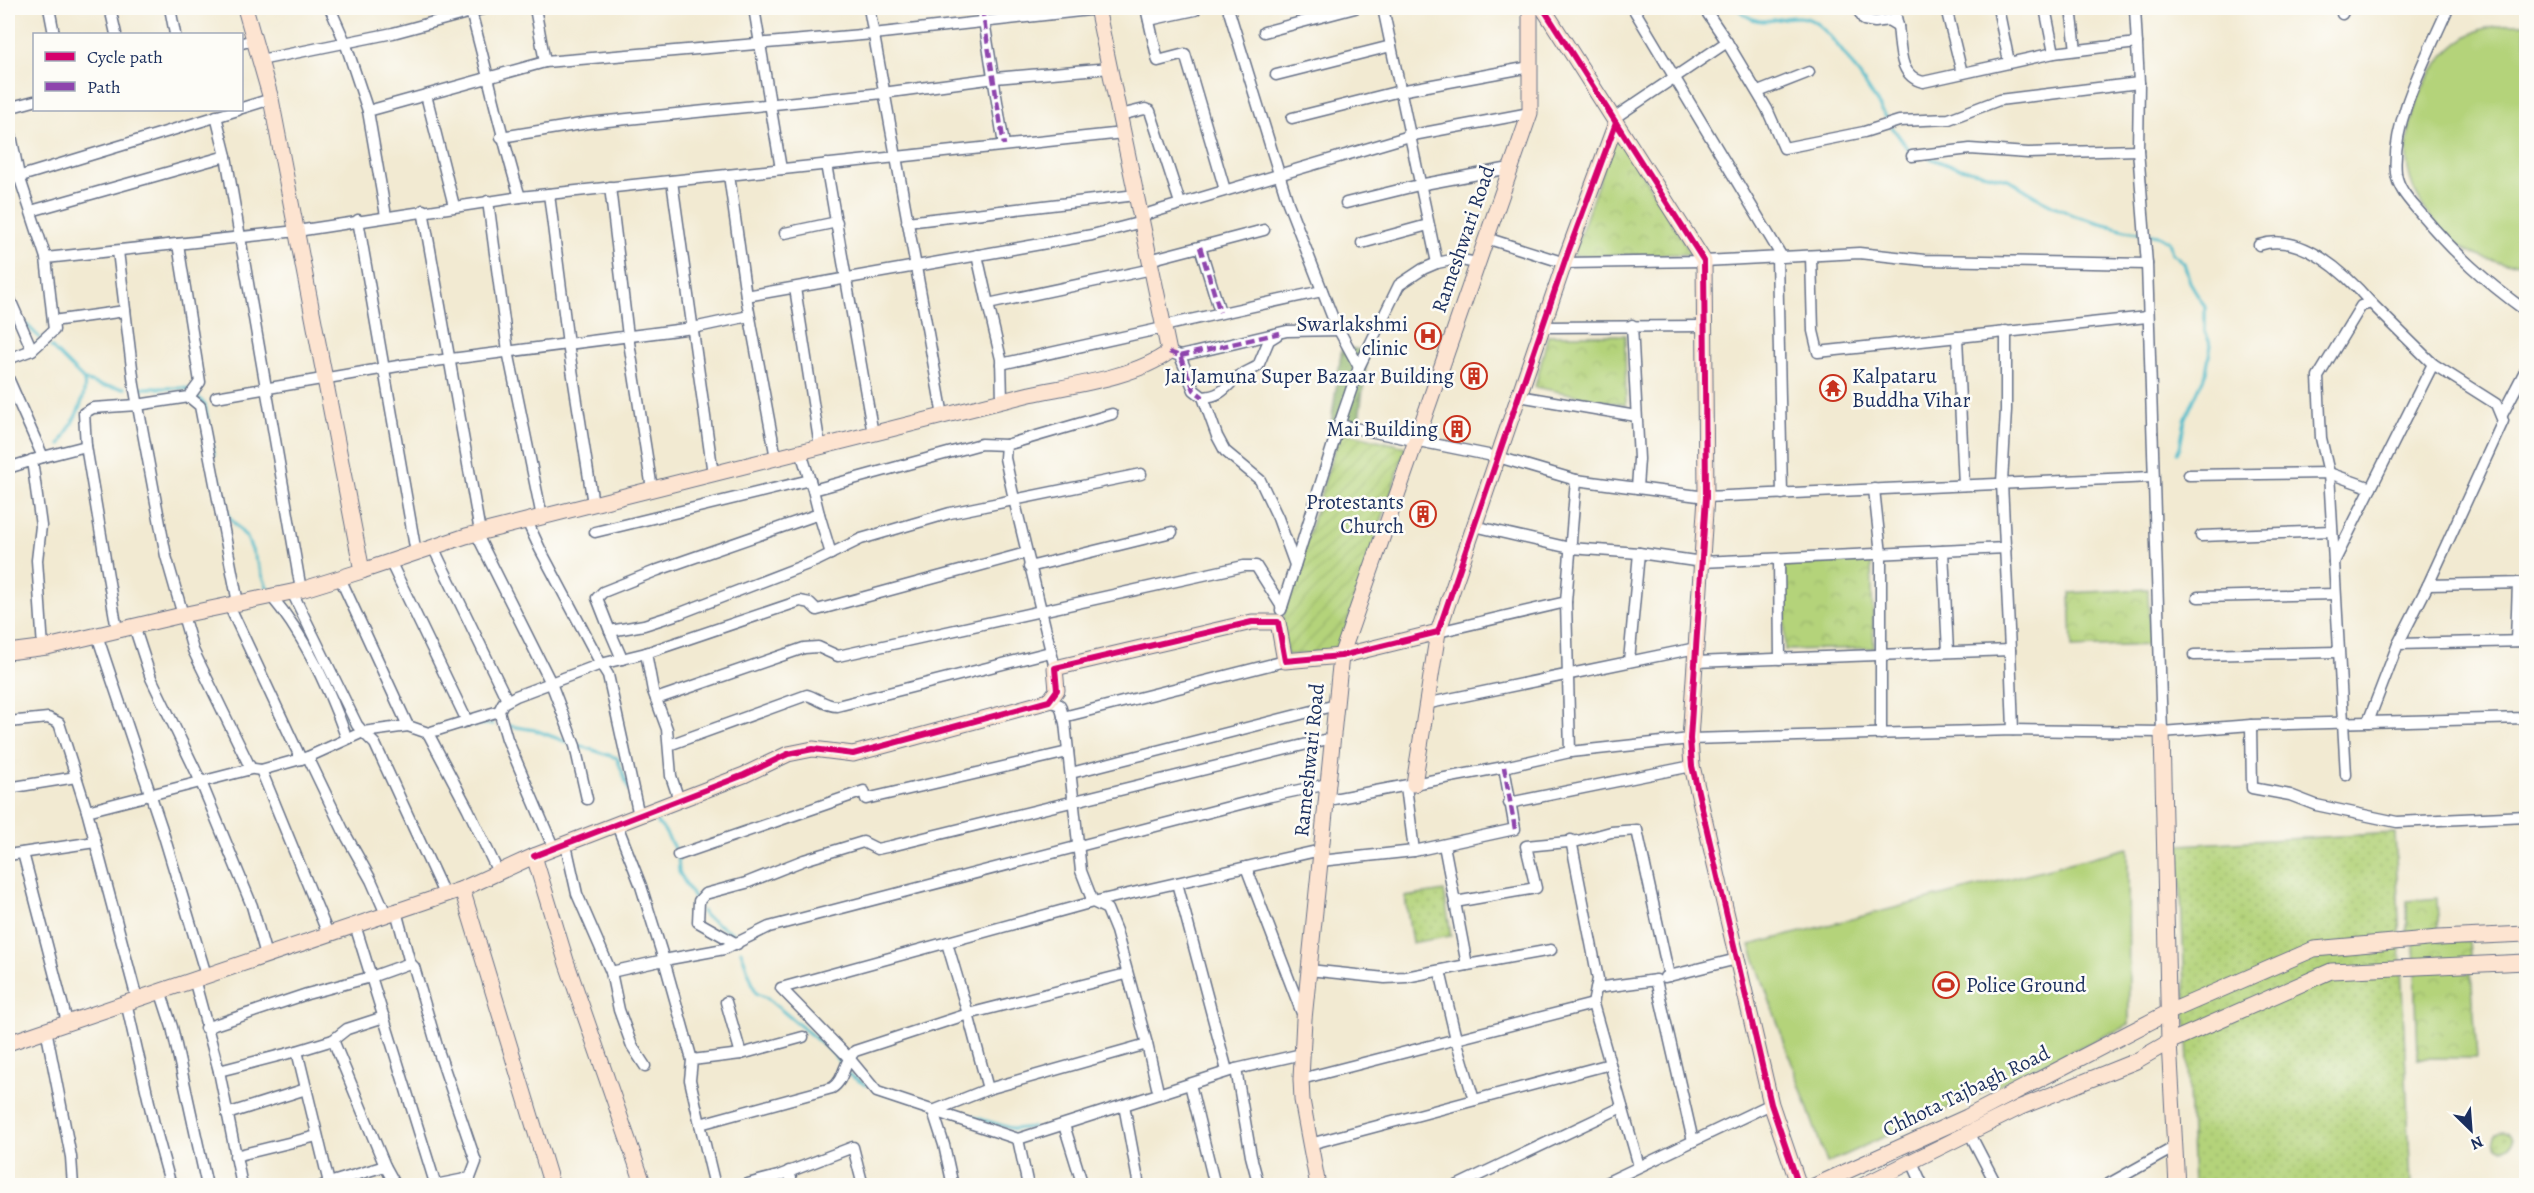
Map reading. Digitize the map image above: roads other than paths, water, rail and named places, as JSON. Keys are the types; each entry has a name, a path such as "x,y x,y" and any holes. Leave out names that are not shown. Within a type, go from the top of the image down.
{"street":[{"path":"49,8 54,33"},
{"path":"111,8 116,33"},
{"path":"170,8 176,33"},
{"path":"244,8 248,42 260,60 271,99 362,571"},
{"path":"330,8 345,42 368,111 386,216"},
{"path":"260,60 393,33 486,8"},
{"path":"535,8 545,62"},
{"path":"754,8 781,170"},
{"path":"869,8 943,416"},
{"path":"982,8 1004,145"},
{"path":"368,111 545,62 873,34 1098,8 1163,327 1174,354 1194,390 1203,397 1225,451 1260,480 1278,518 1295,565"},
{"path":"1146,8 1158,61 1185,54 1225,189"},
{"path":"1228,8 1278,173 1334,321 1341,330 1359,367"},
{"path":"1264,32 1355,8"},
{"path":"1383,8 1437,263"},
{"name":"Rameshwari Road","path":"1318,1185 1301,1079 1302,1054 1341,656 1530,113 1530,8"},
{"path":"1543,8 1704,261 1706,497 1690,738 1692,766 1771,1104 1799,1185"},
{"path":"1634,8 1779,257 1782,494"},
{"path":"1704,8 1758,92 1784,148 1864,132 1890,123 1949,119 1999,100 2139,83"},
{"path":"1857,8 1864,20 1875,22 1888,20 1898,26"},
{"path":"1894,8 1905,71 1912,80 1923,82 2054,53 2137,44"},
{"path":"1946,8 1962,73"},
{"path":"1998,8 2009,62"},
{"path":"2045,8 2054,53"},
{"path":"2071,8 2076,50"},
{"path":"2135,8 2139,83 2138,150 2147,264 2169,1042 2177,1185"},
{"path":"2448,8 2408,102 2398,143 2396,174 2404,193 2452,251 2483,280 2526,311"},
{"path":"1149,20 1195,10"},
{"path":"471,12 489,78 501,137 520,197"},
{"path":"1414,851 1410,785 1438,632 1615,120 1727,42"},
{"path":"1276,75 1391,46"},
{"path":"1292,118 1400,91 1530,67"},
{"path":"501,137 588,123 884,93 995,78 1110,68"},
{"path":"1758,92 1809,72"},
{"path":"426,95 454,206"},
{"path":"243,108 271,99"},
{"path":"8,108 33,101"},
{"path":"1120,115 1145,109 1150,111 1180,203"},
{"path":"8,180 233,111"},
{"path":"746,296 1092,235 1180,203 1409,136 1530,113"},
{"path":"216,116 226,156 296,591 357,725 357,735"},
{"path":"8,120 19,176 46,258 54,330 32,350 8,359"},
{"path":"46,258 297,231 520,197 1123,133"},
{"path":"1921,156 1970,149 2028,153 2138,150"},
{"path":"31,212 226,156"},
{"path":"826,164 873,434"},
{"path":"1346,203 1419,185 1510,168"},
{"path":"729,175 746,296 776,458"},
{"path":"672,181 713,474"},
{"path":"610,187 628,336 652,489"},
{"path":"549,194 568,344 593,504"},
{"path":"907,222 1136,195"},
{"path":"488,201 508,351 540,549 608,675 631,781 643,812"},
{"path":"423,210 478,533 551,682 575,746 587,800"},
{"path":"358,220 416,553"},
{"path":"785,233 837,222"},
{"path":"1362,243 1428,225"},
{"path":"988,304 1150,265 1200,247 1264,230"},
{"path":"1486,238 1565,263 1704,261 1859,253 1923,260 2147,264"},
{"path":"2259,244 2271,240 2297,245 2347,275 2371,303 2433,364 2496,404 2502,415 2503,421 2428,585 2398,644 2368,722"},
{"path":"117,630 86,446 84,413 93,408 137,405 189,397 200,382 178,244"},
{"path":"1200,247 1220,312"},
{"path":"118,251 137,405 166,556 182,615 201,667 256,769 328,934"},
{"path":"977,255 1001,364 1002,401"},
{"path":"1811,256 1813,331 1818,352 2147,316"},
{"path":"1280,615 1359,367 1399,285 1423,269 1437,263 1456,259 1478,263"},
{"path":"795,288 820,447"},
{"path":"1001,364 1220,312 1322,291"},
{"path":"8,295 32,350"},
{"path":"2346,776 2329,473 2321,438 2318,377 2361,306 2371,303"},
{"path":"53,321 125,311"},
{"path":"216,397 384,368 693,328 750,316"},
{"path":"1632,325 1637,488"},
{"path":"1543,327 1705,326"},
{"path":"8,652 43,648 296,591 478,533 1002,401 1108,377 1154,363 1174,354 1287,331 1341,330"},
{"path":"2006,332 2006,410 2002,483 2013,730"},
{"path":"1203,397 1215,396 1224,392 1236,378 1258,366 1269,340 1280,333"},
{"path":"1957,337 1964,485"},
{"path":"2333,563 2433,364"},
{"path":"2502,415 2526,369"},
{"path":"8,378 44,457"},
{"path":"1519,396 1636,416"},
{"path":"189,397 200,406 233,604 305,758 343,830 391,912 410,963 414,967 439,1053 476,1162 471,1182 432,1184 355,925"},
{"path":"595,532 811,485 981,444 1005,445 1112,414"},
{"path":"1339,425 1498,457 1576,480 1706,497 2152,477"},
{"path":"1005,445 1005,458 1029,567 1055,668 1058,690 1049,701"},
{"path":"8,468 86,446"},
{"path":"801,452 831,554"},
{"path":"32,460 41,526 37,560 43,648"},
{"path":"2189,475 2329,473 2371,488"},
{"path":"609,631 644,626 678,614 831,554 861,539 950,513 1141,474"},
{"path":"1570,752 1566,602 1576,480"},
{"path":"1874,489 1881,554 1883,655 1881,734"},
{"path":"622,658 597,598 603,592 658,570 819,514"},
{"path":"1474,526 1570,548 1639,553 1702,562 2006,548"},
{"path":"2200,536 2332,530 2348,534"},
{"path":"1029,567 1172,532"},
{"path":"433,547 507,700"},
{"path":"1943,551 1948,652"},
{"path":"645,1066 632,1046 619,1010 611,972 577,894 560,847 507,739 499,711 502,703 601,664 646,653 800,602 810,603 817,610 1026,553"},
{"path":"1629,662 1639,553"},
{"path":"1779,559 1780,659"},
{"path":"390,561 467,720"},
{"path":"656,699 804,648 818,647 838,656 1244,566 1256,566 1280,615 1285,661"},
{"path":"340,578 408,726"},
{"path":"2398,644 2521,641 2522,583 2428,585"},
{"path":"2198,597 2335,594"},
{"path":"271,596 288,616 357,735 375,744 444,894"},
{"path":"1063,717 1285,661 1341,656 1566,602"},
{"path":"1055,668 1280,615"},
{"path":"134,626 151,678 201,782 252,906 266,955"},
{"path":"97,635 151,795 200,977 205,1028 219,1071 242,1185"},
{"path":"1425,704 1629,662 1696,655 1780,659 2010,650"},
{"path":"669,745 807,695 819,698 830,706 837,706 1050,652"},
{"path":"2194,655 2338,652"},
{"path":"646,653 656,699 667,729 671,776 679,801"},
{"path":"8,1039 46,1029 462,888 534,856 617,825 643,812 679,801 744,775 788,754 813,750 853,754 1049,701 1060,705 1063,717 1081,871 1093,902 1107,909 1116,931 1157,1087"},
{"path":"1071,773 1336,705"},
{"path":"87,811 305,758 357,735 408,726 429,733 499,711"},
{"path":"8,722 48,718 59,723 95,842 131,1000 154,1124 171,1185"},
{"path":"1328,800 1504,767 1570,752 1690,738 2013,730 2162,732 2251,725 2526,718"},
{"path":"2251,725 2252,788 2290,795 2316,805 2397,822 2526,816"},
{"path":"429,733 498,872"},
{"path":"737,944 698,922 699,906 705,894 747,883 804,860 863,842 877,849 891,846 1332,738"},
{"path":"678,855 864,791 866,799 1068,753"},
{"path":"1509,803 1692,766"},
{"path":"1302,1054 1231,1068 1190,1084 1018,1139 877,1092 848,1057 781,988 1093,902 1246,867 1321,856 1414,851 1515,829 1504,767"},
{"path":"8,788 76,777"},
{"path":"611,972 724,949 769,927 1271,795 1328,784"},
{"path":"617,825 641,886 692,1060 690,1080 715,1185"},
{"path":"1455,902 1536,888 1526,846 1578,841 1611,832 1637,830 1670,976"},
{"path":"1571,840 1598,979 1593,1004 1639,1166"},
{"path":"8,855 95,842"},
{"path":"1444,845 1467,965"},
{"path":"23,853 67,1022"},
{"path":"534,856 567,964 644,1185"},
{"path":"1246,867 1304,1019"},
{"path":"1177,883 1231,1068 1259,1185"},
{"path":"462,888 552,1185"},
{"name":"Chhota Tajbagh Road","path":"1814,1185 1967,1117 2169,1012 2314,949 2439,938 2526,934"},
{"path":"947,943 987,1089"},
{"path":"1309,970 1385,978 1440,971 1551,950"},
{"path":"1596,988 1656,980 1737,959"},
{"path":"1862,1185 2021,1107 2136,1061 2169,1042 2331,971 2526,962"},
{"path":"205,1028 306,994 371,977 410,963"},
{"path":"1440,971 1474,1101"},
{"path":"700,1124 832,1088 840,1081 848,1057 855,1051 968,1014 1126,974"},
{"path":"1656,980 1693,1141"},
{"path":"160,990 175,1039 207,1185"},
{"path":"726,1002 741,1054"},
{"path":"1301,1079 1593,1004"},
{"path":"219,1071 333,1040 347,1029 384,1017"},
{"path":"46,1029 71,1158 73,1185"},
{"path":"692,1060 741,1054 803,1037"},
{"path":"333,1040 385,1166 396,1185"},
{"path":"933,1111 987,1089 1147,1044"},
{"path":"297,1051 326,1184 385,1166"},
{"path":"1310,1144 1610,1064"},
{"path":"1190,1084 1215,1185"},
{"path":"227,1114 306,1089"},
{"path":"1599,1185 1771,1104"},
{"path":"1124,1105 1139,1185"},
{"path":"1456,1185 1622,1107"},
{"path":"933,1111 953,1185"},
{"path":"1064,1125 1083,1185"},
{"path":"1969,1131 1997,1185"},
{"path":"236,1156 317,1136"},
{"path":"1018,1139 1028,1185"},
{"path":"2105,1185 2175,1147"},
{"path":"740,1185 789,1172 853,1148 863,1185"},
{"path":"1912,1162 1923,1185"},
{"path":"789,1172 793,1185"}],"waterway":[{"path":"1737,8 1755,20 1797,17 1816,23 1839,47 1889,121"},
{"path":"1892,127 1909,150 1916,152"},
{"path":"1930,158 1948,165 2008,179 2072,215 2125,230 2158,235 2169,242 2172,253 2184,263 2190,282 2205,307 2205,332 2211,345 2206,372 2185,420 2177,453"},
{"path":"8,281 13,293"},
{"path":"26,324 40,338"},
{"path":"51,347 84,380 81,405 60,445"},
{"path":"84,380 102,386 125,388"},
{"path":"141,388 189,390"},
{"path":"195,394 205,405 214,454"},
{"path":"219,478 229,517 247,538 268,589"},
{"path":"290,612 298,624"},
{"path":"343,716 353,727"},
{"path":"469,725 493,724"},
{"path":"510,726 535,730 572,744"},
{"path":"578,745 617,758 629,790"},
{"path":"650,815 664,830 678,855 679,872 695,900"},
{"path":"702,911 705,916 735,935"},
{"path":"741,951 756,993 767,998 833,1053 843,1067"},
{"path":"846,1073 866,1085"},
{"path":"918,1100 930,1104"},
{"path":"953,1111 1014,1129 1033,1127"}],"place":[{"name":"Swarlakshmi clinic","path":"1428,336"},
{"name":"Jai Jamuna Super Bazaar Building","path":"1474,376"},
{"name":"Kalpataru Buddha Vihar","path":"1833,388"},
{"name":"Mai Building","path":"1457,429"},
{"name":"Protestants Church","path":"1423,514"},
{"name":"Police Ground","path":"1946,985"}]}
